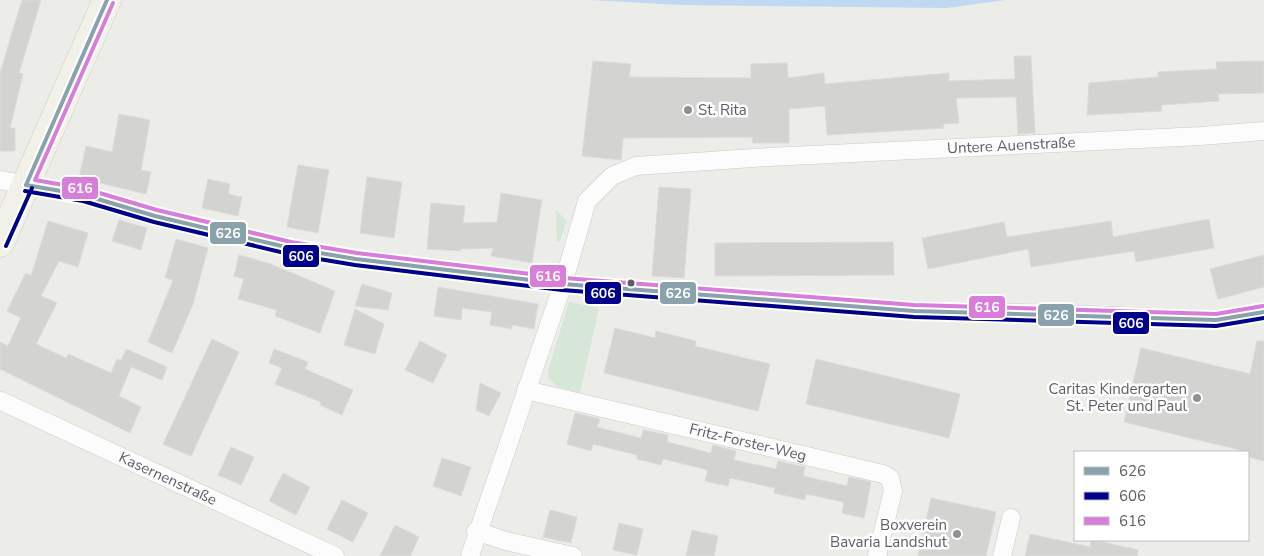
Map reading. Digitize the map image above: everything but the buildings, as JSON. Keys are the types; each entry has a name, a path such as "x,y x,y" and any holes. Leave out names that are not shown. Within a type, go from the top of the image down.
{"main road":[{"path":"0,243 107,0"}],"street":[{"name":"Untere Auenstraße","path":"563,284 588,201 612,176 636,166 769,157 1264,131"},
{"path":"0,180 84,196 155,216 290,248 356,259 563,284 914,311 1216,320 1264,312"},
{"path":"470,556 476,531 563,284"},
{"name":"Fritz-Forster-Weg","path":"526,390 883,474 890,478 893,491 877,556"},
{"name":"Kasernenstraße","path":"1,401 334,556"},
{"path":"1002,556 1011,518"},
{"path":"476,531 506,541 573,556"}],"green space":[{"path":"556,210 567,221 560,241 557,242"},
{"path":"569,302 599,308 580,393 558,387 549,379 548,371"}],"water":[{"path":"590,0 1005,0 947,8 680,5"}],"transit line":[{"name":"626","path":"26,185 107,0"},
{"name":"616","path":"113,3 35,180 86,189 157,210 291,242 357,253 564,278 914,305 1216,314 1263,306"},
{"name":"626","path":"26,185 84,195 155,216 290,248 356,259 563,284 914,311 1216,320 1264,312"},
{"name":"606","path":"6,246 32,188"},
{"name":"606","path":"25,191 83,201 154,222 289,254 355,265 562,290 914,317 1216,326 1264,318"}],"place":[{"name":"St. Rita","path":"688,110"},
{"name":"Caritas Kindergarten St. Peter und Paul","path":"1197,398"},
{"name":"Boxverein Bavaria Landshut","path":"957,534"}]}
